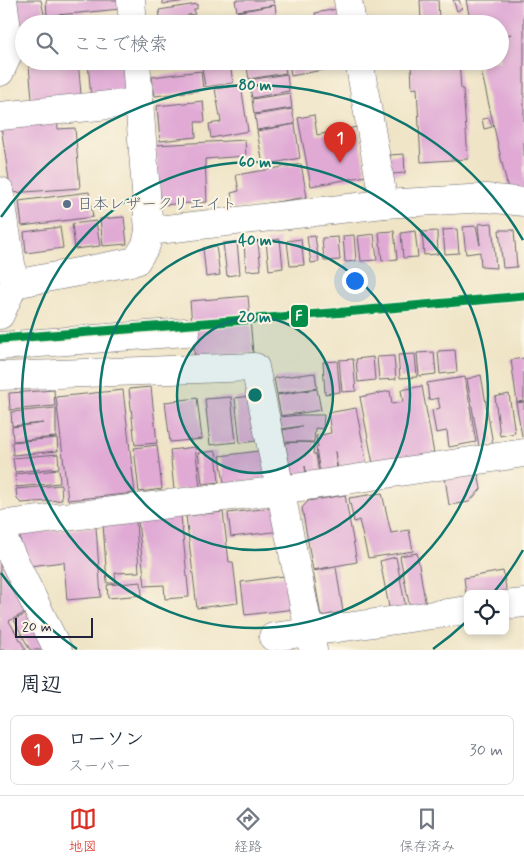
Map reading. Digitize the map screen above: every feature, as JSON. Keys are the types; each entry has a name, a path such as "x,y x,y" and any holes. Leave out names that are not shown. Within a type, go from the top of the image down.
{"street":[{"path":"0,72 10,50 3,0"},
{"path":"131,0 132,15"},
{"path":"348,0 350,15"},
{"path":"14,284 136,261 146,245 149,231 137,70"},
{"path":"361,70 384,204"},
{"path":"0,116 139,102"},
{"path":"0,191 14,284 0,315"},
{"path":"149,231 384,204 486,198 524,202"},
{"path":"0,346 186,332"},
{"path":"0,376 255,367 311,640"},
{"path":"0,525 281,490 524,453"},
{"path":"0,532 58,650"},
{"path":"509,605 524,603"},
{"path":"273,636 311,640 464,611"}],"building":[{"path":"13,0 41,0 44,15 16,15"},
{"path":"46,0 120,0 121,9 47,15"},
{"path":"162,0 188,0 188,1 163,4"},
{"path":"235,0 273,0 274,5 237,11"},
{"path":"420,0 438,0 439,15 421,15"},
{"path":"453,0 459,0 462,8 457,11"},
{"path":"466,0 524,0 524,193 508,189 481,70 509,70 509,35 511,34 509,35 509,15 469,15"},
{"path":"197,4 197,9 194,9 195,14 160,15 159,10"},
{"path":"275,5 276,15 238,15 237,12"},
{"path":"337,9 339,15 315,15 315,13"},
{"path":"29,70 79,70 82,105 33,109"},
{"path":"89,70 128,70 130,97 91,100"},
{"path":"202,70 231,70 233,83 205,87"},
{"path":"247,70 286,70 286,73 249,79"},
{"path":"290,70 323,70 291,76"},
{"path":"411,70 460,70 461,89 463,89 468,159 421,162 417,88 412,89"},
{"path":"201,71 203,90 155,96 152,77"},
{"path":"287,74 289,91 252,98 249,80"},
{"path":"241,85 248,131 211,138 209,124 221,122 215,89"},
{"path":"290,93 292,108 254,114 252,99"},
{"path":"203,101 205,122 195,122 196,137 160,141 157,106"},
{"path":"292,109 295,124 257,130 255,115"},
{"path":"314,115 317,135 357,127 366,176 311,186 298,118"},
{"path":"57,117 58,129 75,128 80,188 11,193 0,120"},
{"path":"489,118 492,127 484,129 482,119"},
{"path":"295,124 300,158 263,165 257,131"},
{"path":"245,140 246,156 205,159 207,202 160,205 156,145"},
{"path":"404,154 405,173 392,174 390,155"},
{"path":"301,164 307,197 234,209 231,193 239,191 236,175"},
{"path":"89,192 93,217 22,226 19,201"},
{"path":"124,217 127,244 103,246 100,219"},
{"path":"96,221 100,246 75,249 72,224"},
{"path":"492,223 496,268 481,267 480,252 466,254 463,227 476,226 480,245 478,224"},
{"path":"60,227 63,248 26,253 24,232"},
{"path":"457,229 459,253 445,254 443,230"},
{"path":"499,230 514,230 517,267 503,268"},
{"path":"394,231 397,259 382,261 379,232"},
{"path":"415,231 418,257 403,258 401,233"},
{"path":"437,231 438,254 424,255 422,232"},
{"path":"374,234 377,260 361,261 358,236"},
{"path":"354,235 356,261 345,262 343,236"},
{"path":"315,236 319,262 311,263 307,237"},
{"path":"338,237 340,260 324,261 322,238"},
{"path":"280,239 283,268 269,270 266,241"},
{"path":"301,239 304,265 290,266 287,241"},
{"path":"237,242 240,274 227,276 223,243"},
{"path":"258,242 261,270 246,271 244,243"},
{"path":"216,246 220,275 206,277 203,248"},
{"path":"248,296 253,353 195,358 190,301"},
{"path":"455,350 457,372 440,374 438,351"},
{"path":"434,352 436,374 419,376 417,353"},
{"path":"415,354 417,377 400,378 398,355"},
{"path":"394,356 396,379 379,380 377,357"},
{"path":"373,357 375,380 358,382 356,359"},
{"path":"524,358 524,401 517,402 511,360"},
{"path":"353,359 356,391 342,392 339,360"},
{"path":"337,361 340,392 325,394 323,362"},
{"path":"315,373 317,388 277,394 274,378"},
{"path":"481,375 493,444 479,446 467,379"},
{"path":"465,377 476,442 449,447 447,431 436,433 432,410 440,408 438,398 429,400 427,383"},
{"path":"422,386 434,454 373,464 360,397 390,391 392,404 403,402 401,390"},
{"path":"151,387 157,443 135,445 129,389"},
{"path":"317,389 321,410 281,416 277,395"},
{"path":"54,390 55,406 10,410 9,393"},
{"path":"123,390 135,493 68,500 56,397"},
{"path":"509,394 515,433 500,436 495,397"},
{"path":"259,395 264,440 240,443 235,398"},
{"path":"231,397 236,442 210,445 205,399"},
{"path":"197,398 202,439 170,442 165,402"},
{"path":"524,402 524,436 522,436 516,403"},
{"path":"56,408 56,437 13,441 12,427 44,423 12,426 11,412"},
{"path":"356,408 367,465 338,470 335,451 337,470 320,473 316,436 331,433 328,413"},
{"path":"324,415 323,429 315,428 314,442 285,442 283,430 302,426 282,429 280,417"},
{"path":"57,438 58,451 13,455 12,442"},
{"path":"285,443 314,443 313,454 316,454 319,474 307,476 305,466 306,476 298,477 291,473"},
{"path":"157,445 162,489 139,492 134,448"},
{"path":"195,447 200,487 174,490 170,450"},
{"path":"266,450 269,479 224,484 220,456"},
{"path":"216,451 219,482 202,484 198,453"},
{"path":"58,454 59,468 15,472 13,458"},
{"path":"59,470 60,483 16,487 15,474"},
{"path":"478,473 481,489 469,502 449,505 445,478"},
{"path":"61,485 62,500 21,503 17,499 16,489"},
{"path":"382,493 391,533 409,530 413,551 368,558 359,520 354,522 349,498"},
{"path":"345,495 357,562 313,570 302,508 308,501"},
{"path":"279,507 281,531 231,537 228,513"},
{"path":"223,512 229,562 233,562 238,603 197,608 186,516"},
{"path":"181,516 189,597 165,599 164,585 145,586 138,521"},
{"path":"136,521 139,572 115,573 116,583 107,583 103,523"},
{"path":"96,527 101,597 67,600 64,562 29,566 21,557 20,533"},
{"path":"417,553 426,607 410,609 400,556"},
{"path":"0,555 28,611 9,621 26,650 0,650"},
{"path":"396,557 406,609 390,612 380,561"},
{"path":"336,567 343,612 321,616 313,571"},
{"path":"503,571 506,590 466,590 464,578"},
{"path":"291,575 295,609 245,615 241,582"},
{"path":"141,582 142,595 108,598 107,585"},
{"path":"28,613 49,650 30,650 14,620"}],"transit line":[{"name":"F","path":"0,339 524,296"}],"place":[{"name":"ローソン","path":"340,163"},
{"name":"日本レザークリエイト","path":"67,204"}]}
